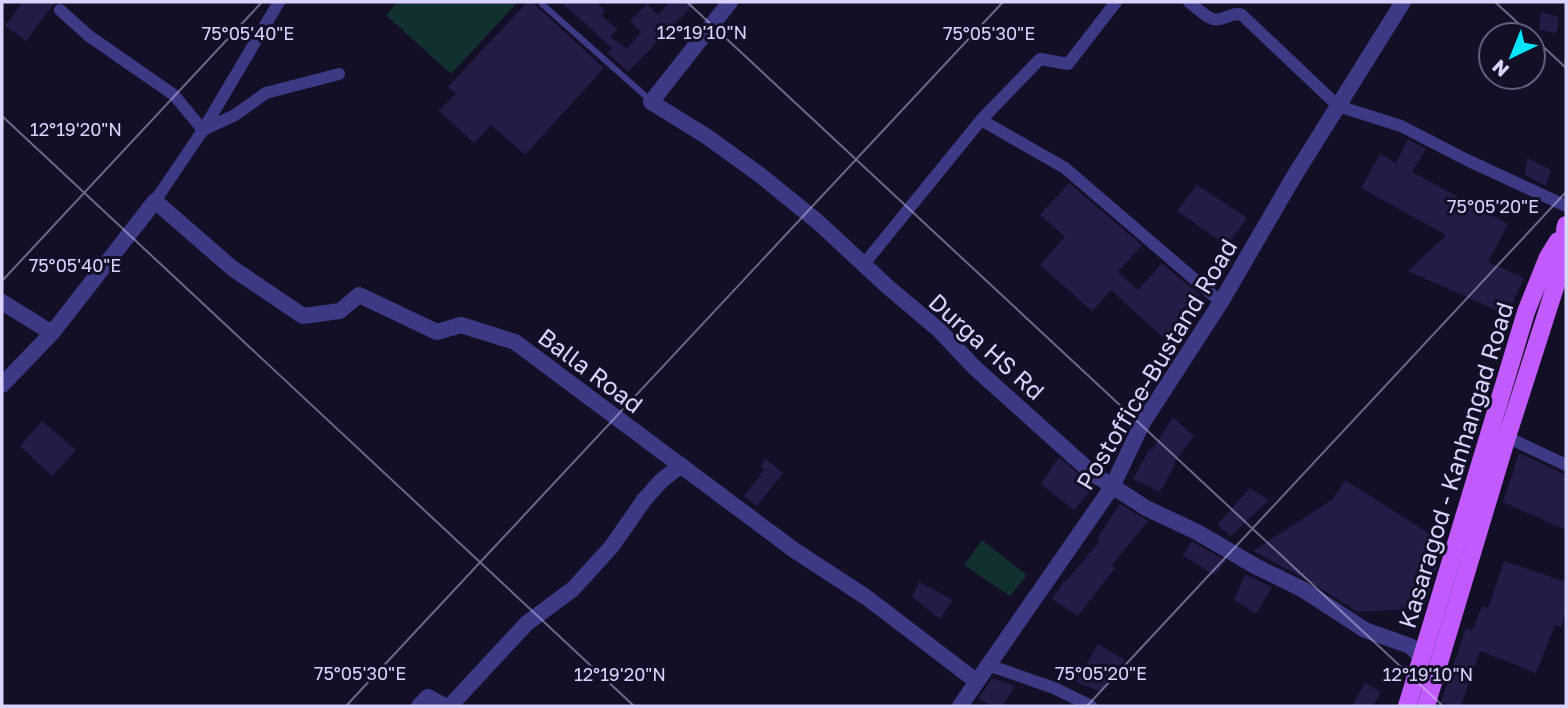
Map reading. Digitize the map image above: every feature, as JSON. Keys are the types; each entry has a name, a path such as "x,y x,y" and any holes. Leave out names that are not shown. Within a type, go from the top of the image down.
{"main road":[{"path":"1426,706 1565,238"},
{"name":"Kasaragod - Kanhangad Road","path":"1407,706 1526,312 1542,269 1565,238"}],"street":[{"path":"2,385 52,333 155,201 203,130 279,2"},
{"path":"651,102 728,2"},
{"path":"864,264 981,120 1040,59 1068,64 1116,2"},
{"path":"1189,2 1212,19 1234,13 1242,15 1338,106 1401,126 1566,206"},
{"name":"Postoffice-Bustand Road","path":"960,706 1112,487 1142,424 1221,302 1403,2"},
{"path":"60,10 89,36 174,95 203,130"},
{"path":"203,130 234,115 266,93 339,74"},
{"name":"Durga HS Rd","path":"651,102 706,136 818,222 1092,473 1146,508 1197,532 1255,566 1302,589 1365,630 1410,646 1422,657"},
{"path":"981,120 1065,168 1221,302"},
{"name":"Balla Road","path":"155,201 232,268 303,316 341,311 359,295 437,332 461,325 514,342 794,550 866,597 976,681"},
{"path":"2,302 52,333"},
{"path":"1507,437 1566,465"},
{"path":"450,706 527,623 573,589 612,546 643,500 681,465"},
{"path":"988,665 1054,688 1091,706"},
{"path":"419,706 428,697 445,706"}],"lane":[{"path":"542,4 651,102"}],"green space":[{"path":"397,2 518,2 451,74 386,15"},
{"path":"982,540 1027,575 1010,596 964,565"}],"building":[{"path":"23,2 55,2 26,41 5,26"},
{"path":"527,2 532,2 604,68 525,155 491,125 474,143 439,111 456,94 448,87"},
{"path":"561,2 596,2 605,11 601,15 617,29 610,37 627,48 641,32 630,21 647,4 658,15 670,2 696,2 628,72 607,52 612,48"},
{"path":"1541,12 1559,17 1557,33 1547,31 1547,21 1540,21"},
{"path":"1408,139 1426,149 1412,172 1508,224 1488,262 1524,278 1507,315 1408,271 1446,235 1361,188 1380,154 1396,163"},
{"path":"1527,158 1551,170 1546,186 1525,175"},
{"path":"1069,183 1142,245 1118,272 1138,290 1162,263 1200,295 1175,323 1178,326 1166,340 1111,290 1092,311 1040,265 1065,237 1040,215"},
{"path":"1197,185 1247,218 1227,246 1177,211"},
{"path":"1173,417 1194,436 1173,464 1175,465 1160,492 1133,479 1150,448 1152,450"},
{"path":"42,421 76,450 52,476 20,446"},
{"path":"1519,453 1566,475 1566,530 1503,502"},
{"path":"1059,457 1094,487 1074,510 1041,484"},
{"path":"766,459 783,473 757,506 744,496 764,470 760,467"},
{"path":"1345,480 1444,543 1425,607 1358,612 1253,551 1333,499"},
{"path":"1250,488 1269,500 1231,536 1217,525"},
{"path":"1120,504 1148,521 1112,565 1115,568 1078,616 1052,599 1064,581 1100,541 1097,538"},
{"path":"1192,541 1226,561 1214,575 1183,555"},
{"path":"1504,561 1566,582 1566,612 1561,627 1555,625 1536,673 1480,651 1461,706 1441,702 1466,628 1472,630 1482,606 1488,608"},
{"path":"1245,574 1272,587 1256,614 1234,600"},
{"path":"919,582 953,600 940,619 912,597"},
{"path":"1098,644 1125,660 1101,692 1076,682"},
{"path":"992,678 1015,686 1002,706 994,706 978,699"},
{"path":"1365,683 1381,692 1373,706 1352,706"}]}
